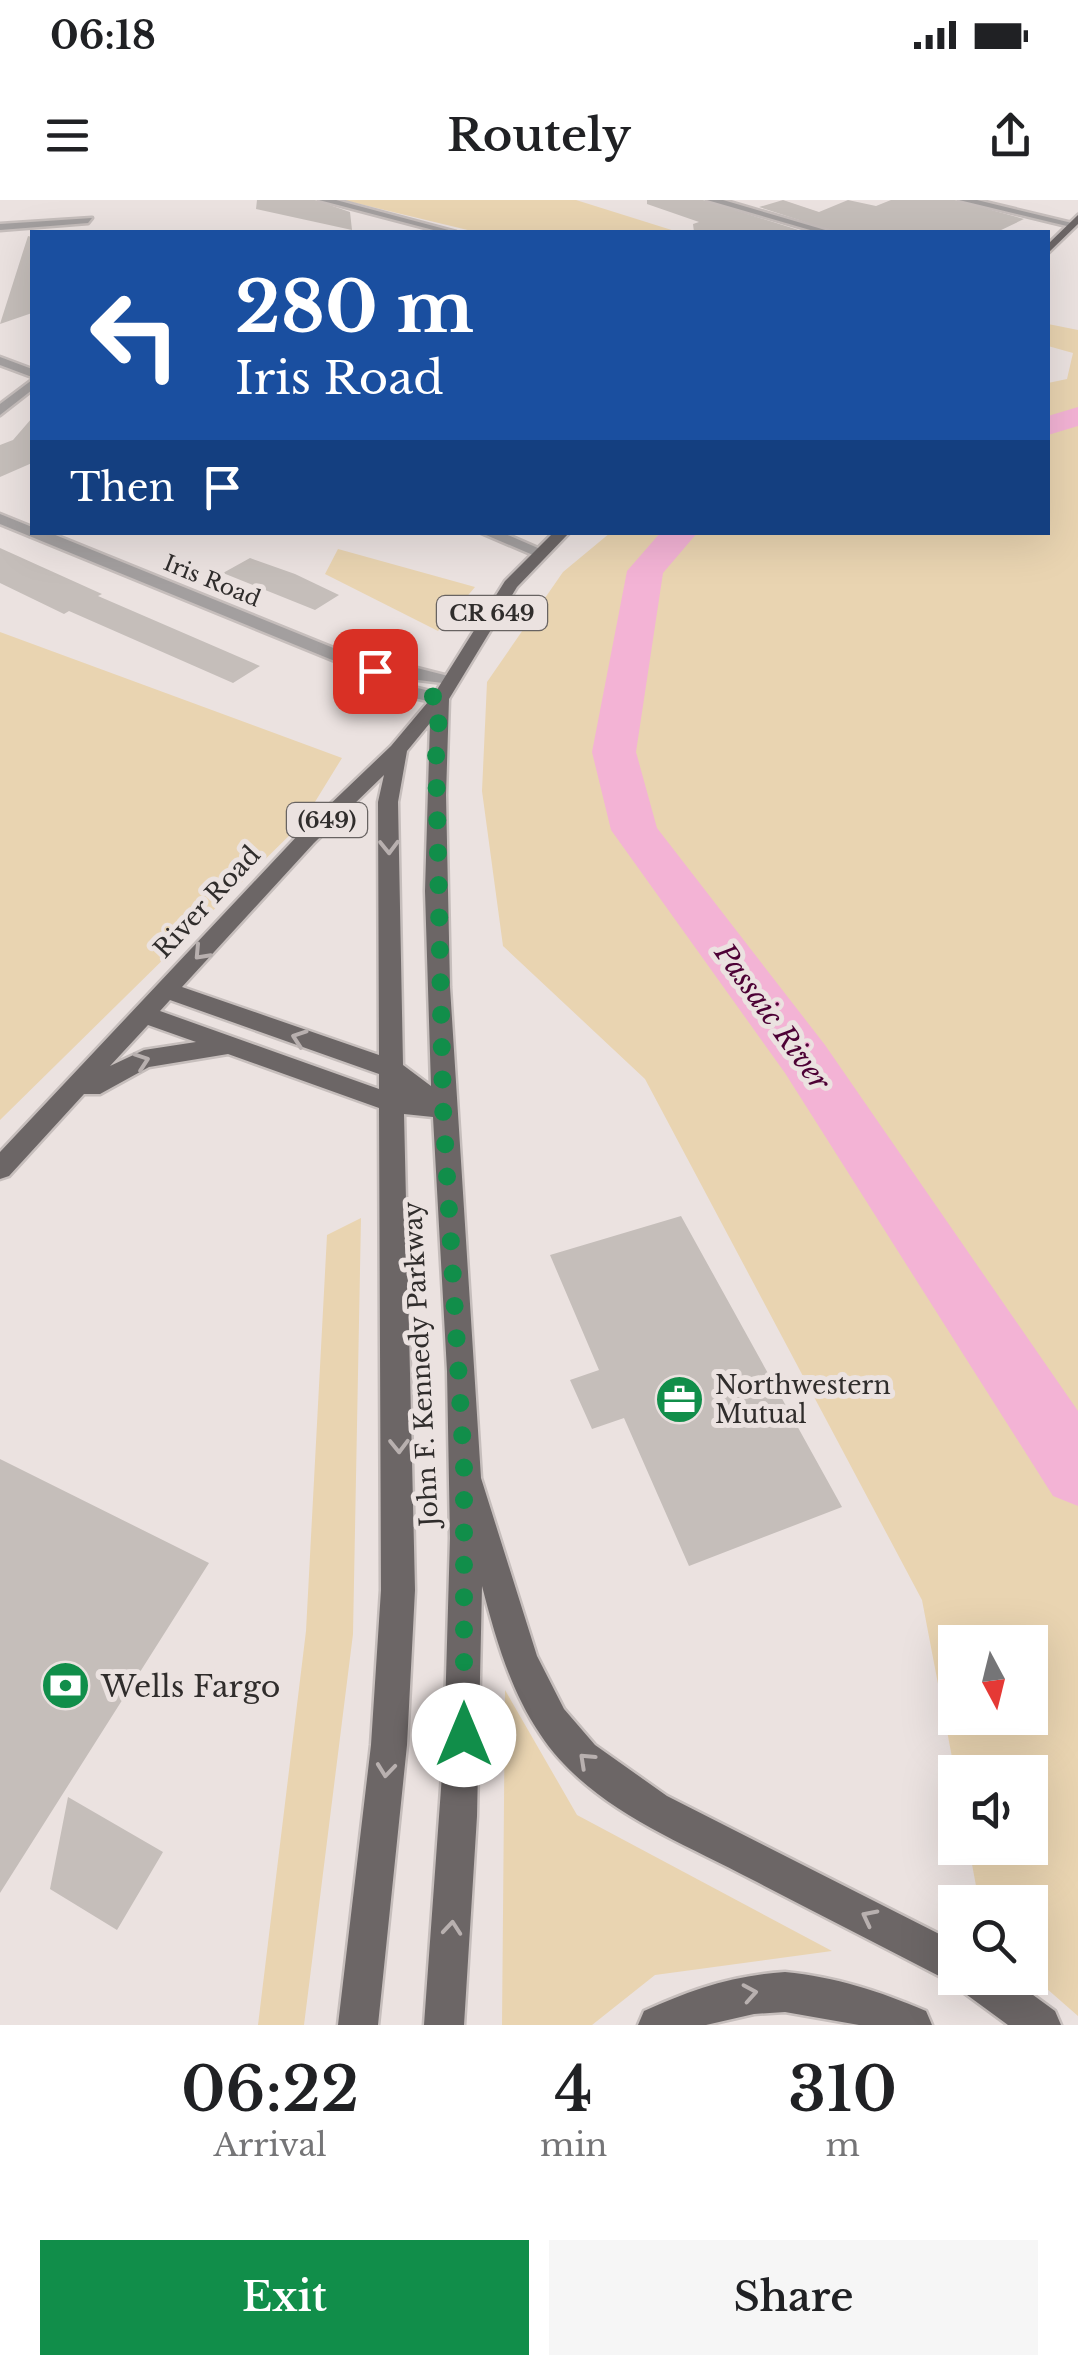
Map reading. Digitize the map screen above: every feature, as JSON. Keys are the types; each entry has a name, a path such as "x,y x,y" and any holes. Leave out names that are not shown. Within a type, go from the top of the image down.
{"main road":[{"path":"1050,248 1075,221"},
{"name":"River Road","path":"0,1169 307,838 398,750 446,689 511,584 559,535"},
{"name":"John F. Kennedy Parkway","path":"444,2025 464,1774 464,1466 443,1108 436,757 446,689"},
{"name":"John F. Kennedy Parkway","path":"358,2025 389,1746 398,1590 388,802 398,750"},
{"path":"166,990 392,1069 443,1108"},
{"path":"145,1015 392,1104 443,1108"},
{"path":"32,1134 117,1070 168,1053 228,1047"},
{"path":"464,1466 519,1649 538,1698 571,1747 607,1780 654,1809 938,1954"},
{"path":"658,2025 721,1998 764,1989 814,1993 912,2025"},
{"path":"1001,1995 1042,2025"}],"street":[{"path":"324,200 442,230"},
{"path":"712,200 820,230"},
{"path":"964,200 1075,221"},
{"path":"0,227 88,221"},
{"path":"384,228 404,221"},
{"path":"0,361 30,377"},
{"path":"0,396 30,379"},
{"path":"0,410 30,380"},
{"name":"Iris Road","path":"0,519 30,531"},
{"name":"Iris Road","path":"40,535 375,671 399,689 446,689"},
{"path":"494,535 539,552"}],"shaded area":[{"path":"343,200 576,200 672,230 468,230"},
{"path":"1050,324 1078,330 1078,2016 1048,1990 1048,1885 976,1885 972,1865 1048,1865 1048,1755 952,1755 948,1735 1048,1735 1048,1625 938,1625 938,1684 922,1600 645,1079 503,946 482,791 487,682 563,572 608,535 1050,535 1050,383 1067,379 1073,353 1050,347"},
{"path":"338,549 475,587 438,631 325,574"},
{"path":"0,632 342,758 302,823 0,1120"},
{"path":"361,1218 353,1634 304,2025 258,2025 306,1631 327,1235"},
{"path":"505,1690 577,1815 832,1951 655,1975 592,2025 502,2025"}],"building":[{"path":"257,200 315,200 350,212 352,230 256,209"},
{"path":"647,200 703,200 799,230 694,230 693,224 699,222 647,204"},
{"path":"783,200 819,212 848,200 876,206 891,200 955,200 1024,219 1001,230 830,230 759,207"},
{"path":"28,236 30,236 30,314 0,324"},
{"path":"30,420 30,464 0,477 0,445 13,440"},
{"path":"0,548 102,594 98,596 260,666 233,683 69,611 64,614 0,583"},
{"path":"250,558 339,595 315,610 223,573"},
{"name":"Northwestern Mutual","path":"681,1216 842,1507 689,1566 624,1418 592,1429 570,1380 599,1370 550,1255"},
{"name":"Wells Fargo","path":"0,1459 209,1563 0,1893"},
{"path":"68,1797 163,1852 117,1930 50,1889"}],"waterway":[{"name":"Passaic River","path":"1050,425 1078,416"},
{"name":"Passaic River","path":"678,535 645,571 614,752 634,830 805,1059 1078,1472"}],"place":[{"name":"Northwestern Mutual","path":"680,1399"},
{"name":"Wells Fargo","path":"66,1686"}],"route":[{"path":"375,671 399,689 440,698 436,757 443,1108 464,1466 464,1735"}]}
